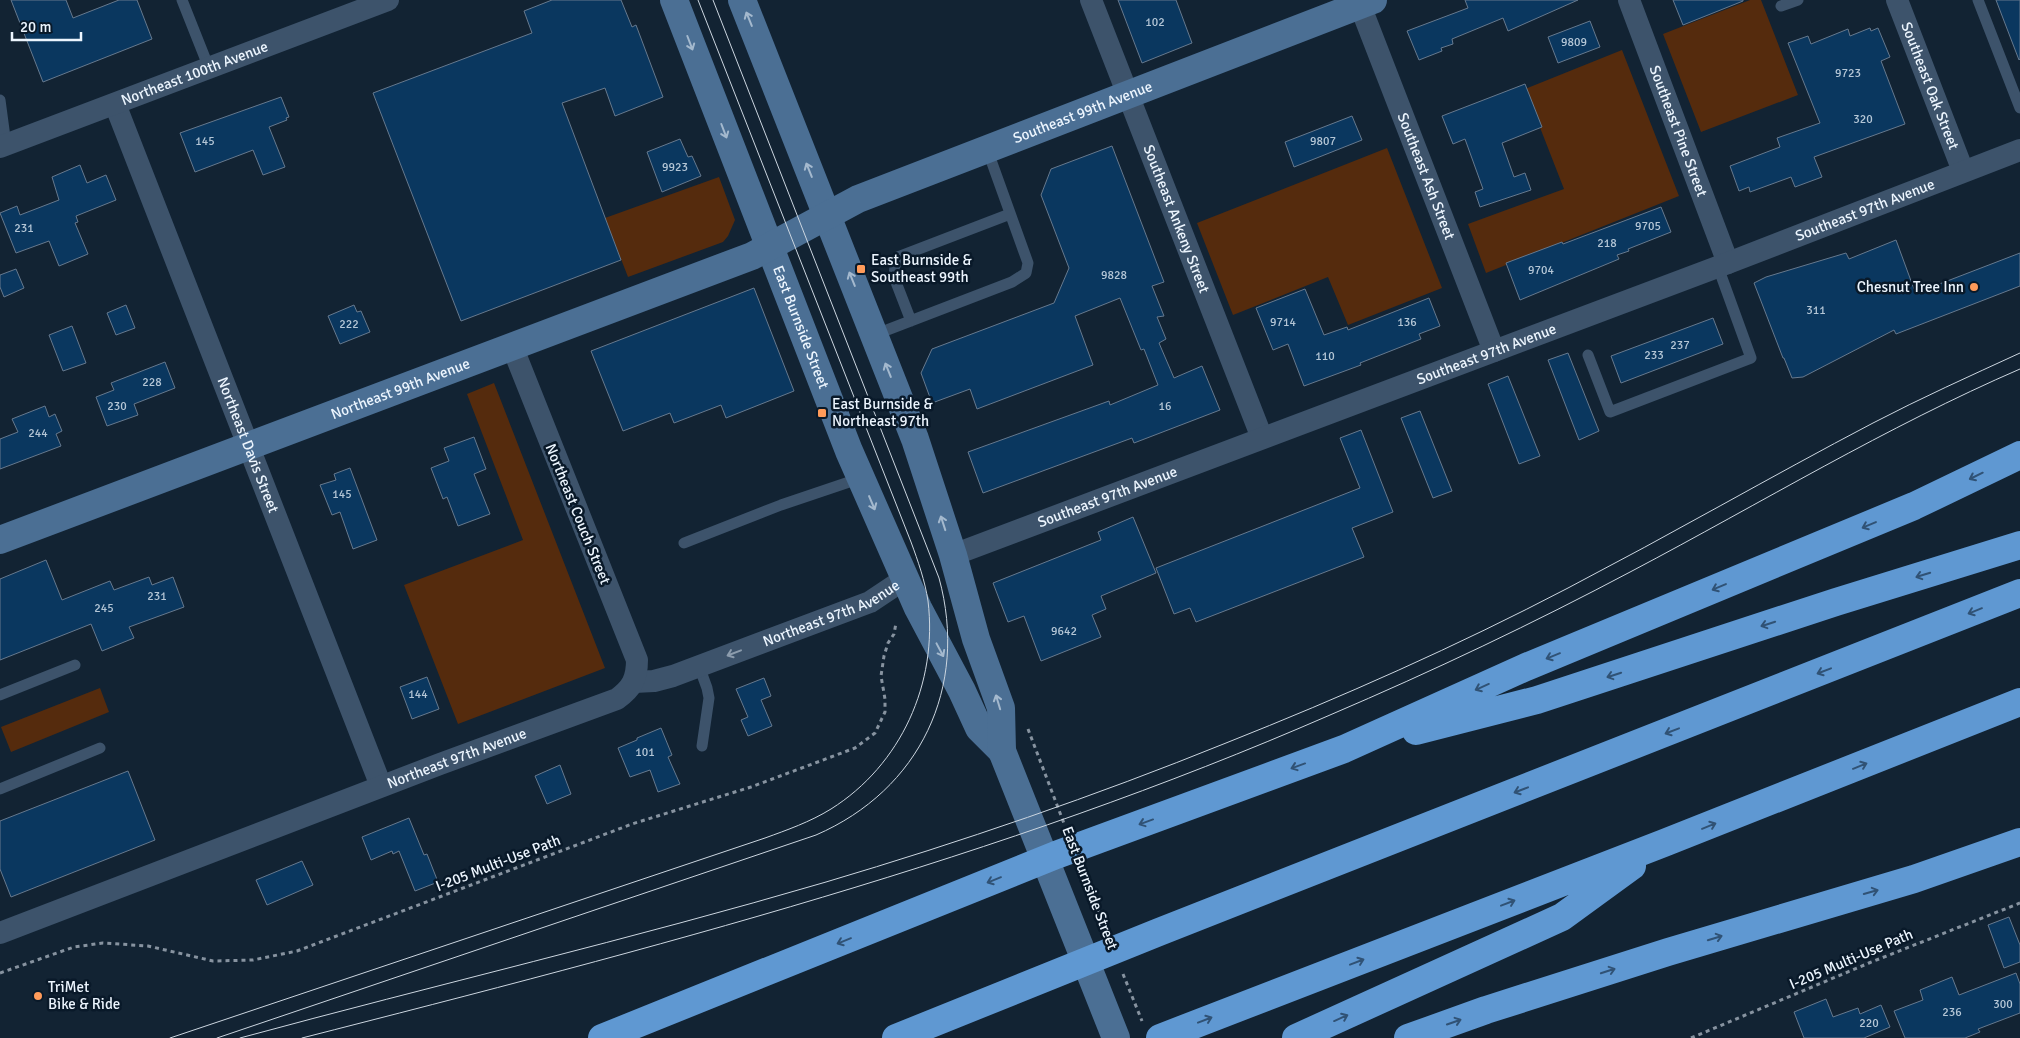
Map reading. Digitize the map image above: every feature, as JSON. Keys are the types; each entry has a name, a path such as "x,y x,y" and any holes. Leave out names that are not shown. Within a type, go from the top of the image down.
{"highway":[{"path":"602,1038 1056,855 1344,749 1526,667 1914,506 2020,455"},
{"path":"1344,749 1537,700 1836,602 2020,545"},
{"path":"896,1038 2020,593"},
{"path":"1152,1034 1664,844 2020,702"},
{"path":"1408,1038 1486,1010 1668,952 1914,880 2020,842"},
{"path":"1296,1038 1562,917 1664,844"}],"street":[{"name":"Northeast 100th Avenue","path":"3,146 388,0"},
{"name":"East Burnside Street","path":"674,0 849,451 926,623 979,728 1002,750"},
{"name":"East Burnside Street","path":"742,0 915,439 953,555 976,639 1001,708 1002,750 1116,1038"},
{"name":"Southeast Ankeny Street","path":"1091,0 1262,438"},
{"name":"Southeast Pine Street","path":"1628,0 1723,265"},
{"name":"Southeast Oak Street","path":"1897,0 1963,171"},
{"name":"Southeast 99th Avenue","path":"797,232 858,199 1364,2"},
{"name":"Southeast Ash Street","path":"1364,2 1494,351"},
{"name":"Northeast Davis Street","path":"115,104 381,786"},
{"name":"Southeast 97th Avenue","path":"953,555 1723,265 2020,150"},
{"name":"Northeast 99th Avenue","path":"0,540 752,256 797,232"},
{"name":"Northeast Couch Street","path":"512,346 637,660 634,682"},
{"name":"Northeast 97th Avenue","path":"2,928 617,699 628,691 634,682 663,678 699,666 870,602 906,578"}],"lane":[{"path":"182,0 208,68"},
{"path":"1781,6 1798,0"},
{"path":"1978,0 2020,108"},
{"path":"0,100 3,146"},
{"path":"874,335 1012,282 1026,273 1028,262 987,148"},
{"path":"911,321 894,277 894,266 898,257 1010,214"},
{"path":"1588,356 1610,412 1751,358 1723,265"},
{"path":"684,543 782,505 861,478"},
{"path":"0,696 75,665"},
{"path":"699,666 709,698 702,746"},
{"path":"0,789 100,748"}],"path":[{"name":"I-205 Multi-Use Path","path":"0,973 74,947 103,942 148,946 213,961 253,960 297,951 632,824 751,787 855,748 875,733 885,712 881,676 888,643 897,627 896,620"},
{"name":"East Burnside Street","path":"1031,738 1067,831"},
{"name":"East Burnside Street","path":"1082,868 1107,933"},
{"name":"I-205 Multi-Use Path","path":"1691,1038 1869,963 2020,903"},
{"name":"East Burnside Street","path":"1121,968 1152,1034"}],"shaded area":[{"path":"1750,0 1761,0 1798,95 1701,132 1663,34"},
{"path":"1622,50 1679,196 1486,273 1468,224 1564,189 1525,89"},
{"path":"1387,148 1442,288 1348,325 1328,277 1233,315 1197,223"},
{"path":"719,177 735,220 728,236 723,242 628,277 605,218"},
{"path":"494,383 605,668 458,724 404,585 523,540 467,394"},
{"path":"100,688 109,712 11,752 1,727"}],"building":[{"path":"11,0 66,0 73,18 119,0 137,0 152,39 43,82"},
{"path":"552,0 621,0 632,27 636,25 663,97 615,116 605,88 562,103 621,260 461,321 373,93 532,33 524,11"},
{"path":"1118,0 1176,0 1192,43 1142,63"},
{"path":"1465,0 1578,0 1508,31 1503,18 1452,39 1453,44 1441,48 1442,51 1419,60 1407,31 1468,8"},
{"path":"1673,0 1743,0 1743,1 1683,25"},
{"path":"1996,0 2020,0 2019,60"},
{"path":"1590,21 1600,47 1558,63 1548,37"},
{"path":"1870,28 1871,31 1878,28 1890,57 1881,61 1905,124 1814,157 1822,177 1795,187 1791,177 1750,192 1749,187 1739,191 1730,166 1780,147 1777,138 1820,123 1788,43 1808,36 1811,44 1848,29 1850,36"},
{"path":"1525,84 1542,127 1502,143 1514,177 1525,173 1531,190 1480,207 1475,192 1483,189 1465,139 1453,144 1442,116"},
{"path":"281,97 289,117 286,118 287,120 269,127 285,167 263,175 253,150 195,172 180,133"},
{"path":"1352,116 1362,140 1294,167 1285,142"},
{"path":"680,139 688,157 692,156 701,176 662,192 647,152"},
{"path":"1112,146 1164,282 1152,286 1164,316 1157,317 1166,339 1159,343 1174,378 1202,366 1220,410 1134,443 1132,438 983,493 968,452 1109,401 1110,405 1158,385 1144,349 1141,350 1120,298 1075,316 1093,365 977,409 970,389 932,403 921,373 932,349 1054,303 1069,268 1041,195 1051,169"},
{"path":"80,165 87,183 106,175 116,200 76,216 78,222 75,223 88,254 59,266 49,241 16,253 0,213 17,206 20,215 59,200 52,177"},
{"path":"1661,207 1671,232 1628,249 1629,251 1617,255 1619,259 1520,300 1506,263"},
{"path":"1896,240 1914,289 1927,284 1929,288 2020,253 2020,286 1896,334 1894,330 1803,377 1792,378 1754,283 1766,277 1846,253 1849,259"},
{"path":"16,269 24,288 4,297 0,287 0,275"},
{"path":"754,288 794,391 726,418 721,405 674,423 670,413 623,431 591,351"},
{"path":"1305,289 1324,335 1347,327 1348,330 1429,298 1440,326 1419,334 1421,339 1360,363 1361,365 1304,386 1288,344 1273,350 1256,308"},
{"path":"126,305 135,328 116,335 107,313"},
{"path":"354,305 357,312 361,311 370,332 340,344 328,316"},
{"path":"1713,318 1723,344 1621,383 1611,356"},
{"path":"72,326 86,363 63,371 49,335"},
{"path":"1568,353 1599,431 1579,440 1548,360"},
{"path":"165,362 175,388 134,404 138,415 107,426 96,397 114,390 111,383"},
{"path":"1508,376 1540,456 1519,464 1488,384"},
{"path":"45,406 49,417 55,414 62,431 56,434 61,446 0,469 0,439 18,432 12,419"},
{"path":"1420,411 1452,491 1433,498 1401,418"},
{"path":"1361,430 1393,512 1352,528 1364,557 1196,622 1190,608 1174,614 1156,568 1360,488 1340,438"},
{"path":"474,437 486,469 474,474 490,514 458,526 447,497 443,499 431,468 449,461 444,448"},
{"path":"350,468 377,540 353,549 340,512 332,515 320,485 336,480 334,474"},
{"path":"1133,517 1156,573 1101,596 1106,609 1092,615 1101,637 1041,661 1024,616 1008,622 993,583 1101,540 1098,532"},
{"path":"46,560 62,600 110,581 114,590 149,577 152,585 173,577 184,607 129,627 134,638 102,651 91,624 0,660 0,579"},
{"path":"427,677 439,709 412,719 400,687"},
{"path":"764,678 771,696 761,700 772,726 748,736 741,720 748,717 736,689"},
{"path":"661,728 672,755 668,757 680,784 658,792 650,770 630,777 618,748"},
{"path":"560,765 571,794 547,804 535,776"},
{"path":"128,771 155,840 11,897 0,869 0,821"},
{"path":"409,818 424,855 427,854 438,882 415,891 399,851 393,854 392,851 371,860 362,837"},
{"path":"302,861 313,885 267,905 256,880"},
{"path":"2009,917 2020,945 2020,962 2004,968 1988,925"},
{"path":"2016,973 2020,984 2020,1013 1978,1029 1980,1032 1965,1038 1905,1038 1894,1011 1923,1000 1920,990 1952,977 1959,995"},
{"path":"1826,999 1833,1017 1858,1008 1860,1014 1881,1005 1890,1027 1864,1038 1804,1038 1794,1012"}],"tram line":[{"path":"170,1038 765,838 815,818 856,791 877,769 895,745 909,719 920,691 927,662 930,632 928,601 921,571 698,0"},
{"path":"217,1038 816,835 852,816 883,791 909,763 928,730 941,695 947,658 947,618 939,578 713,0"},
{"path":"240,1038 680,923 826,882 1028,817 1177,763 1356,689 1484,630 1606,568 1873,423 2020,353"},
{"path":"302,1038 693,935 823,897 1079,814 1205,767 1369,698 1521,628 1632,571 1872,440 2020,369"}],"place":[{"name":"East Burnside & Southeast 99th","path":"861,269"},
{"name":"Chesnut Tree Inn","path":"1974,287"},
{"name":"East Burnside & Northeast 97th","path":"822,413"},
{"name":"TriMet Bike & Ride","path":"38,996"}]}
